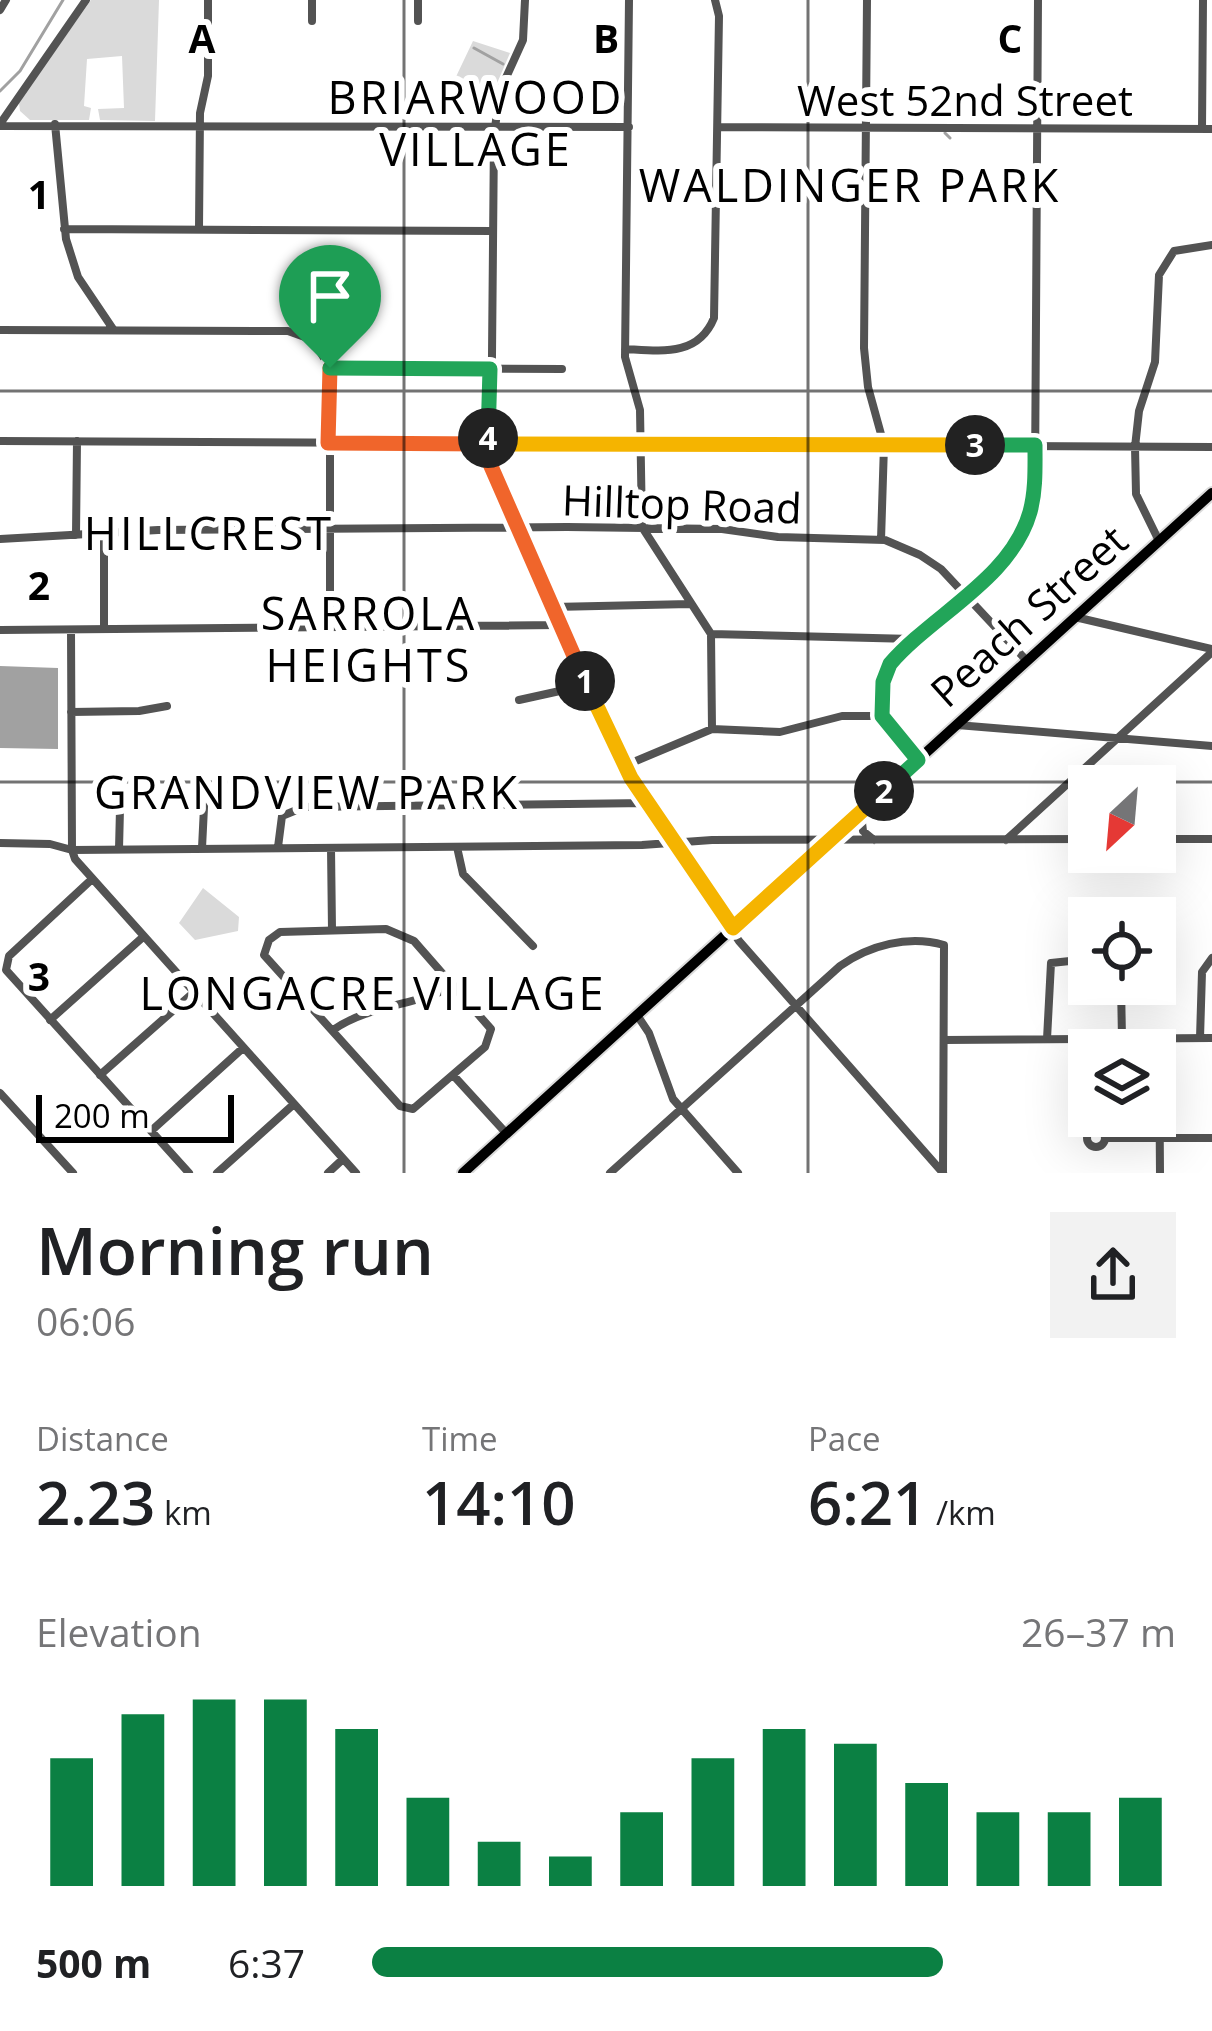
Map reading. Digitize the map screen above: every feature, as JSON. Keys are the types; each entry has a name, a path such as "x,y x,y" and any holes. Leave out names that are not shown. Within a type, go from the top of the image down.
{"main road":[{"name":"Peach Street","path":"463,1173 1212,494"}],"street":[{"path":"0,10 6,0"},
{"path":"0,124 86,0"},
{"path":"199,229 208,0"},
{"path":"312,0 312,21"},
{"path":"418,0 418,21"},
{"path":"525,0 523,40 500,92 495,127 490,464 624,766 733,928 943,1173"},
{"path":"629,0 626,350 640,410 642,527 711,634 712,729"},
{"path":"626,350 680,350 700,341 712,326 717,290 719,16 715,0"},
{"path":"867,0 864,348 868,387 884,445 880,540"},
{"path":"918,760 882,716 883,682 892,661 1003,560 1021,536 1034,496 1038,0"},
{"path":"1203,0 1207,129"},
{"path":"13,105 25,124"},
{"path":"0,124 629,127"},
{"path":"55,124 64,229 78,277 114,330"},
{"name":"West 52nd Street","path":"718,128 1207,129"},
{"path":"64,229 493,231"},
{"path":"1159,541 1138,501 1135,447 1139,411 1155,362 1157,282 1169,255 1186,247 1212,245"},
{"path":"0,330 297,332 320,347 330,368 330,627"},
{"path":"330,368 562,369"},
{"path":"0,441 1212,447"},
{"path":"76,441 76,536"},
{"name":"Hilltop Road","path":"0,539 104,533 642,527 880,540 933,563 1027,661"},
{"path":"104,533 104,629"},
{"path":"553,607 691,604"},
{"path":"1075,617 1212,650"},
{"path":"0,630 560,625"},
{"path":"71,630 71,850 91,880 356,1173"},
{"path":"711,634 915,639"},
{"path":"883,640 892,661"},
{"path":"1006,840 1212,650"},
{"path":"519,700 587,685"},
{"path":"71,712 167,706"},
{"path":"624,766 712,729 781,732 842,716 882,716"},
{"path":"957,724 1212,746"},
{"path":"202,848 205,787"},
{"path":"278,847 282,815 304,807 648,803"},
{"path":"119,849 120,809"},
{"path":"861,812 862,831 876,840"},
{"path":"0,843 50,844 71,850 1068,839"},
{"path":"1176,839 1212,839"},
{"path":"331,848 332,931"},
{"path":"457,848 464,874 533,946"},
{"path":"91,880 5,964 189,1173"},
{"path":"332,931 400,932 414,941 489,1024 491,1034 485,1047 417,1107 400,1106 264,955 276,933 332,931"},
{"path":"50,1019 143,938"},
{"path":"616,1171 840,966 890,943 944,945 943,1173"},
{"path":"1047,1039 1048,969 1054,960 1068,959"},
{"path":"1200,1038 1202,972 1211,959"},
{"path":"332,1030 361,1014 421,1002 454,986"},
{"path":"100,1075 193,993"},
{"path":"637,1015 681,1110 738,1173"},
{"path":"1176,1039 1212,1038"},
{"path":"944,1040 1068,1039"},
{"path":"151,1131 243,1048"},
{"path":"453,1075 506,1133"},
{"path":"0,1093 73,1173"},
{"path":"217,1173 294,1104"},
{"path":"1105,1138 1212,1138"},
{"path":"1160,1138 1160,1173"},
{"path":"328,1173 344,1159"}],"shaded area":[{"path":"91,0 159,0 155,121 100,120 98,109 124,108 122,56 87,59 84,106 91,108 89,120 30,120 20,111 19,103"},
{"path":"473,41 510,53 492,95 453,83"},
{"path":"0,666 58,668 58,749 0,748"},
{"path":"203,888 239,917 238,931 195,940 179,923"}],"waterway":[{"path":"0,91 20,71 63,0"},
{"path":"474,48 503,64"},
{"path":"945,133 950,138"}],"district":[{"name":"BRIARWOOD VILLAGE","path":"476,122"},
{"name":"WALDINGER PARK","path":"850,184"},
{"name":"HILLCREST","path":"209,532"},
{"name":"SARROLA HEIGHTS","path":"369,638"},
{"name":"GRANDVIEW PARK","path":"307,791"},
{"name":"LONGACRE VILLAGE","path":"373,992"}],"route":[{"path":"330,368 328,443 488,444 490,464 623,765 733,928 918,760 882,716 887,670 1003,560 1021,536 1034,496 1035,445 488,444 490,369 330,368"}]}
